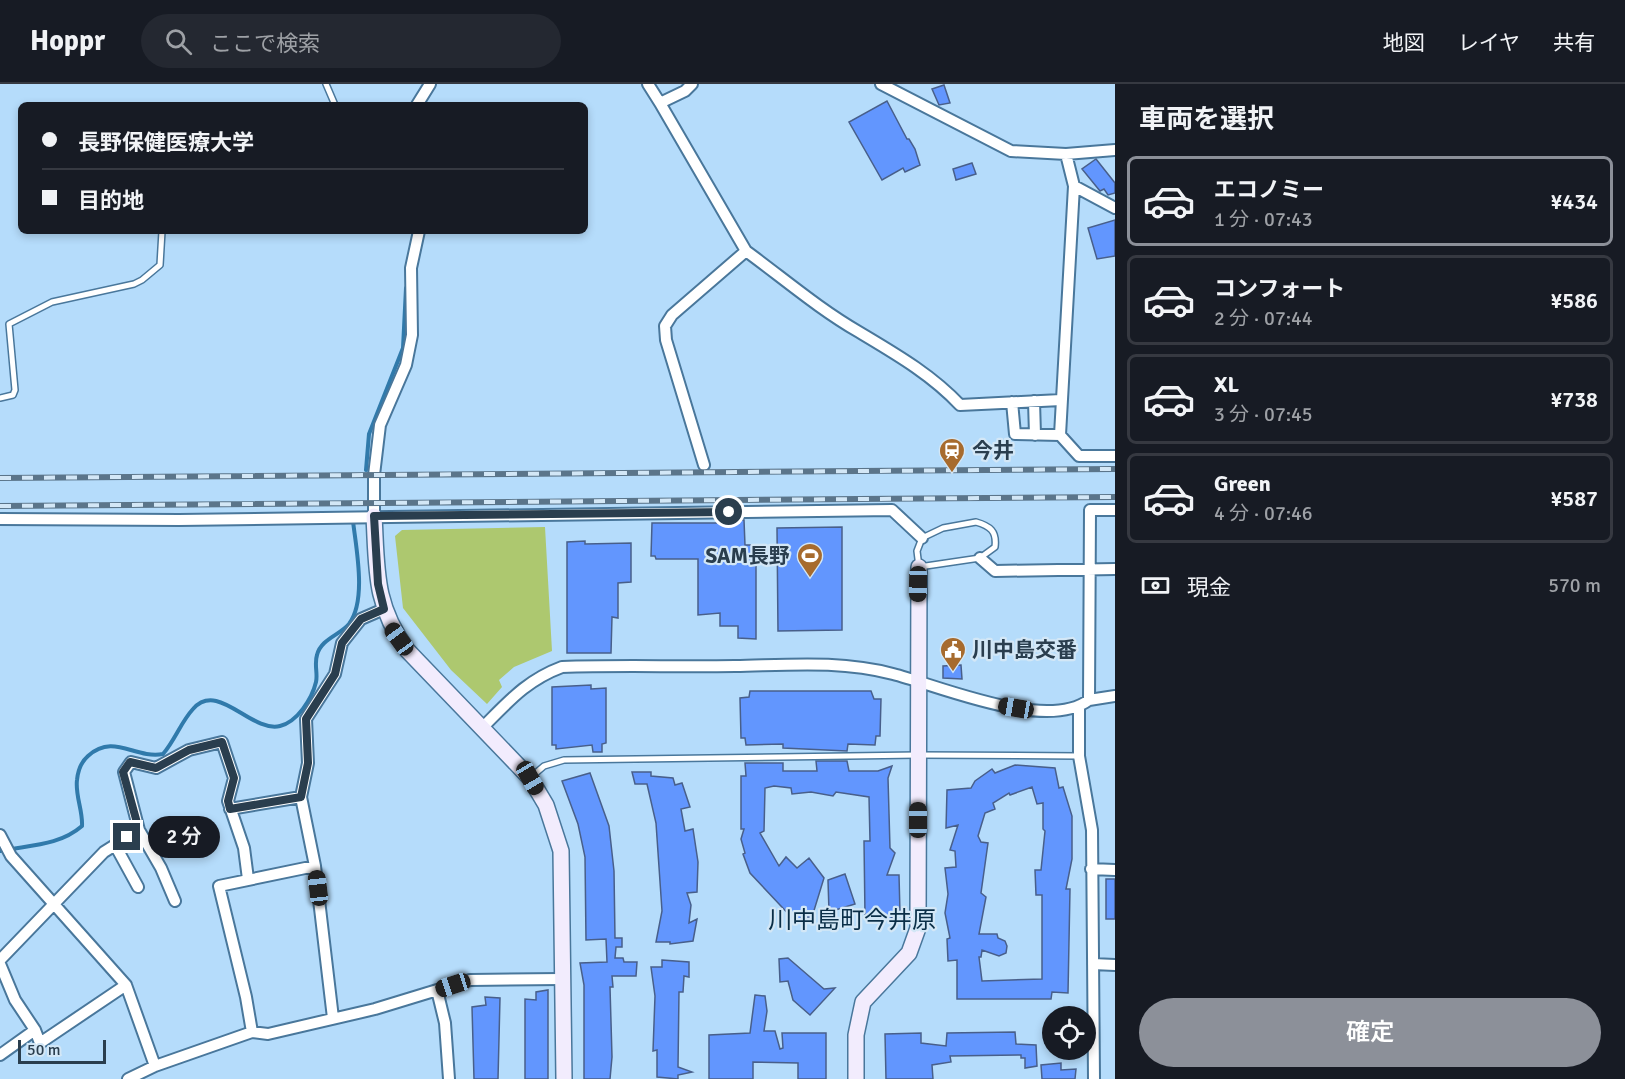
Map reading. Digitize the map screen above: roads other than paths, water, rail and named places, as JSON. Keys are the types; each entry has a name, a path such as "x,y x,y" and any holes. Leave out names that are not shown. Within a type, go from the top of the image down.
{"street":[{"path":"419,102 430,84"},
{"path":"648,84 687,146 746,251 858,332 883,345 922,372 960,405 1061,400"},
{"path":"660,103 685,91 692,84"},
{"path":"881,84 1011,152 1066,153 1115,150"},
{"path":"1066,153 1074,186 1060,435 1079,456 1115,456"},
{"path":"1074,186 1115,208"},
{"path":"418,234 411,268 412,335 406,365 380,425 374,476 378,588 391,628 407,650 530,778 546,806 561,851 564,1079"},
{"path":"704,465 666,340 665,326 672,315 746,251"},
{"path":"1034,401 1035,435"},
{"path":"1012,402 1015,434 1060,435"},
{"path":"0,519 179,520 892,510 922,538"},
{"path":"1089,700 1090,510 1115,510"},
{"path":"980,558 995,571 1115,569"},
{"path":"856,1079 856,1035 863,1002 909,953 918,928 919,567"},
{"path":"333,1018 315,866 301,797 308,763 306,719 335,674 342,643 361,619 384,609"},
{"path":"483,727 539,675 562,667 847,664 894,674 995,704 1036,711 1079,708 1089,700 1115,696"},
{"path":"1079,708 1079,756 1092,830 1094,1079"},
{"path":"175,901 161,868 139,830 123,772 130,762 156,768 189,750 222,742 234,778 228,801 244,848 248,879"},
{"path":"230,809 301,797"},
{"path":"126,985 40,1043 35,1030 15,1000 0,962 104,852 139,830"},
{"path":"2,840 11,856 126,985 155,1066"},
{"path":"115,845 138,887"},
{"path":"252,1032 246,997 219,886 315,866"},
{"path":"1091,869 1115,870"},
{"path":"1093,964 1115,965"},
{"path":"128,1079 155,1066 252,1032 268,1034 470,980 562,979"},
{"path":"437,990 445,1023 449,1079"},
{"path":"0,1055 35,1030"}],"lane":[{"path":"326,84 334,102"},
{"path":"0,398 13,395 15,390 9,324 52,302 142,280 160,264 162,234"},
{"path":"976,522 988,526 993,531 995,547 980,558 919,567 917,551 922,538 929,533 959,524 976,522"},
{"path":"530,778 544,766 564,760 918,755 1079,756"}],"waterway":[{"path":"366,470 369,434 403,348 406,288"},
{"path":"0,851 64,838 82,826 77,791 78,773 86,758 97,750 116,747 153,755 163,754 193,709 203,702 213,700 224,703 269,726 286,724 298,715 314,689 316,658 319,650 322,645 349,624 358,602 359,574 353,521"}],"railway":[{"path":"0,478 1115,469"},
{"path":"0,506 1115,497"}],"place":[{"name":"今井","path":"952,474"},
{"name":"SAM長野","path":"810,579"},
{"name":"川中島交番","path":"953,673"}],"district":[{"name":"川中島町今井原","path":"852,920"}]}
